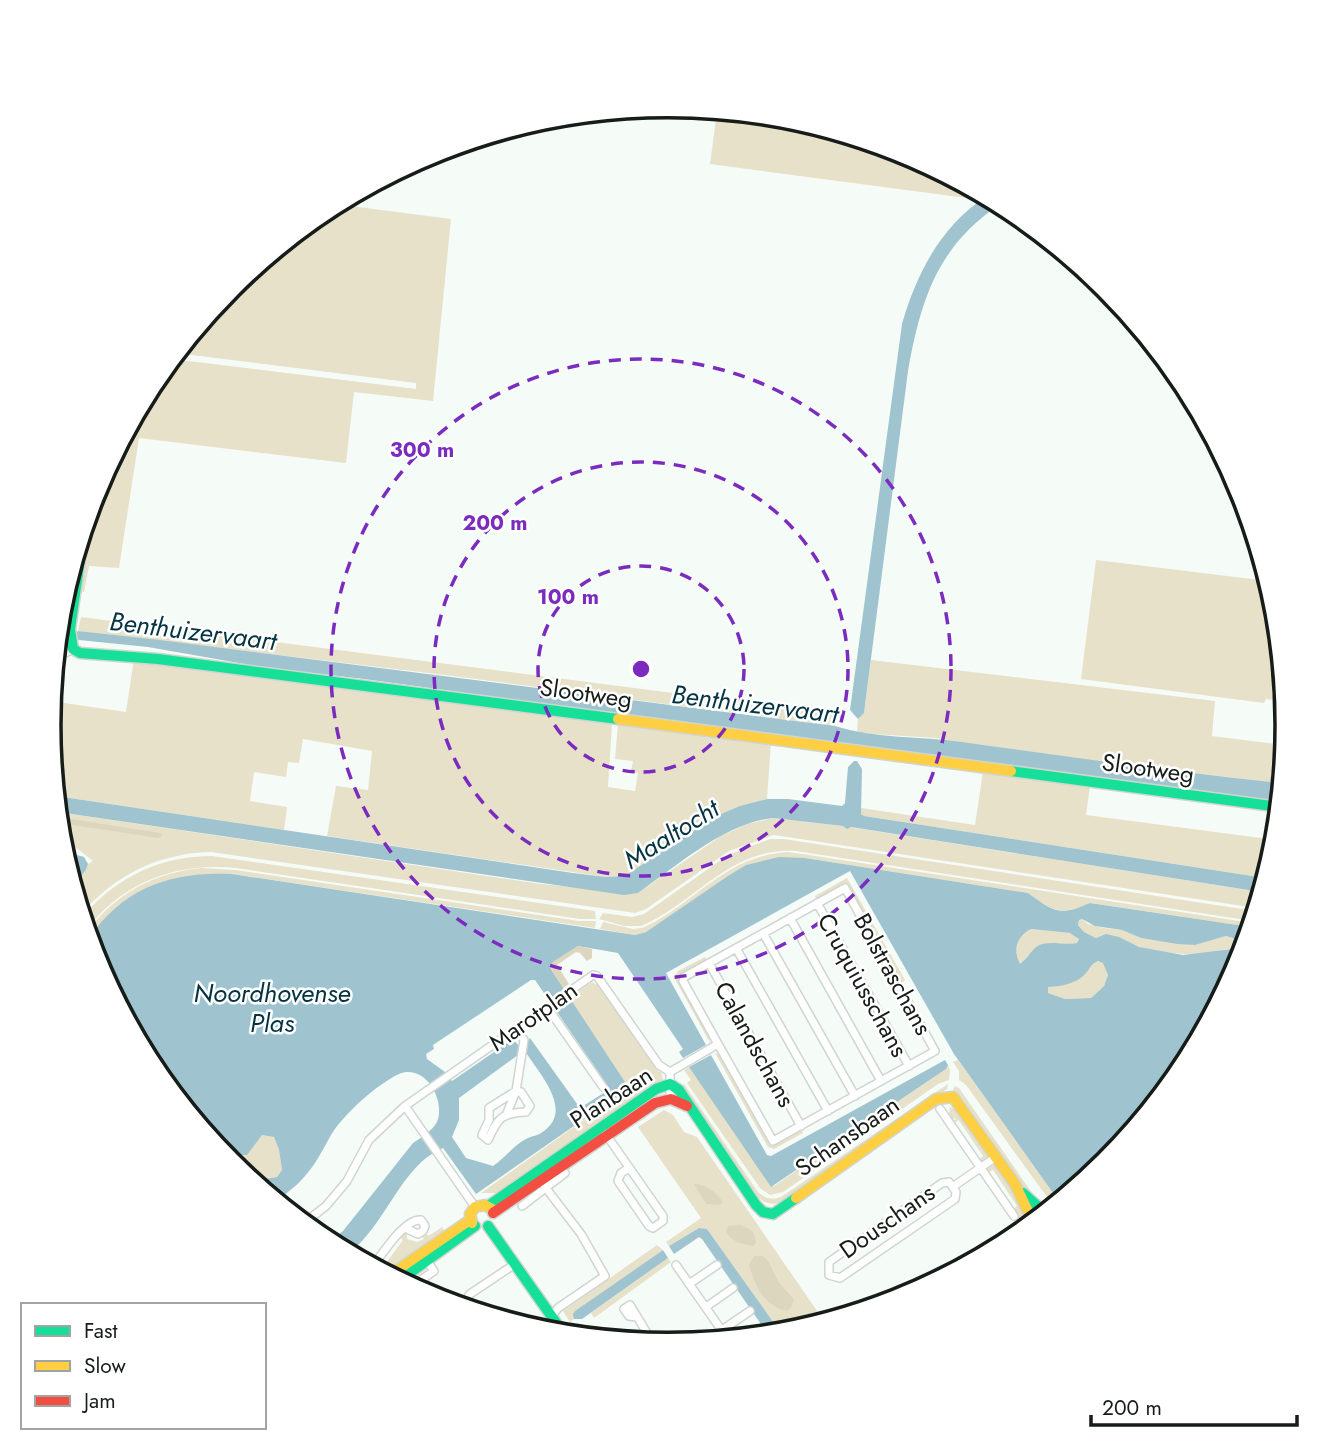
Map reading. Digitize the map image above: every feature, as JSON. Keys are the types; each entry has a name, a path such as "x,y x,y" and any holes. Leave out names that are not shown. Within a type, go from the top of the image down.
{"street":[{"path":"72,647 70,629 73,605"},
{"name":"Slootweg","path":"65,653 72,647 80,653 158,659 1270,806"},
{"name":"Bolstraschans","path":"718,1044 773,1141 935,1051 845,888 817,903"},
{"path":"670,1098 670,1072 718,1044 683,981 684,977 817,903"},
{"name":"Cruquiusschans","path":"817,903 909,1066"},
{"path":"790,918 881,1081"},
{"path":"764,933 855,1096"},
{"path":"736,948 828,1111"},
{"name":"Calandschans","path":"709,963 801,1126"},
{"name":"Marotplan","path":"313,1216 327,1206 347,1181 369,1140 405,1106 518,1032 548,1006 593,975 597,976 659,1065 670,1072"},
{"path":"548,1006 603,1087"},
{"path":"508,1113 516,1091 524,1040 518,1032"},
{"name":"Planbaan","path":"541,1181 601,1127 661,1086 670,1084 679,1090 692,1110"},
{"path":"516,1091 521,1092 530,1106 526,1112 508,1113 492,1121 489,1108 516,1091"},
{"name":"Schansbaan","path":"692,1110 750,1195 767,1207 785,1205 936,1106 942,1097 953,1097 1015,1184 1028,1212"},
{"name":"Planbaan","path":"491,1210 541,1181 655,1103 670,1098 676,1099 692,1110"},
{"path":"405,1106 475,1206"},
{"name":"Schansbaan","path":"936,1106 1014,1216"},
{"path":"601,1127 663,1216 663,1221 653,1228 618,1181 621,1173 629,1168"},
{"name":"Douschans","path":"954,1186 996,1157"},
{"path":"522,1206 541,1181 565,1173"},
{"path":"541,1181 581,1234 605,1276 558,1308 552,1316"},
{"name":"Douschans","path":"949,1182 954,1186 957,1192 955,1199 840,1278 829,1275 829,1262 942,1183 949,1182"},
{"name":"Schansbaan","path":"1015,1184 1037,1206"},
{"path":"481,1204 491,1210 494,1219 488,1226 480,1228 472,1223 470,1214 475,1206 481,1204"},
{"path":"410,1274 472,1223"},
{"path":"400,1269 472,1223"},
{"path":"488,1226 555,1321"},
{"path":"380,1258 405,1227"},
{"path":"421,1279 434,1271 428,1261"},
{"path":"469,1298 470,1294 515,1264"},
{"path":"676,1265 721,1329"},
{"path":"690,1284 717,1265"},
{"path":"706,1307 733,1288"},
{"path":"724,1329 750,1311"},
{"path":"636,1317 645,1331"}],"shaded area":[{"path":"716,121 747,123 863,150 900,164 967,198 710,164"},
{"path":"354,207 451,219 433,401 354,392 346,463 139,438 119,568 89,566 84,592 79,591 84,562 107,493 143,422 184,360 416,389 416,383 188,355 239,296 268,269 299,244"},
{"path":"1096,560 1257,580 1270,646 1274,700 1266,699 1264,703 1081,679"},
{"path":"81,617 837,714 835,726 78,631"},
{"path":"134,659 610,721 608,787 635,791 638,773 631,772 633,761 615,759 620,722 771,742 767,799 712,820 632,873 606,877 327,836 336,786 368,790 372,751 303,739 299,763 288,762 286,777 254,772 250,801 287,807 284,830 65,797 62,703 126,712"},
{"path":"871,660 1215,701 1212,736 1274,744 1272,782 1063,758 935,738 857,733 858,719 864,713"},
{"path":"983,772 1090,786 1086,815 1264,838 1255,876 864,816 861,814 861,808 975,825"},
{"path":"68,813 541,884 638,893 721,836 747,824 773,818 843,826 1252,891 1247,907 774,835 729,851 646,909 635,913 211,852 174,857 139,869 108,888 89,906 81,876 93,861 74,846"},
{"path":"69,819 160,833 162,836 158,838 70,825"},
{"path":"770,839 784,839 1246,910 1243,920 796,851 773,852 752,857 733,866 679,904 641,926 624,926 599,919 603,913 632,917 644,914 728,855"},
{"path":"788,852 1242,922 1241,925 1091,903 1058,910 1028,893 805,858 746,865 646,932 635,935 600,929 603,922 633,929 642,928 678,907 727,871 765,855"},
{"path":"212,856 595,911 596,919 580,919 236,868 214,867 192,868 152,879 117,899 94,921 90,909 127,879 159,864"},
{"path":"185,870 236,870 579,921 596,921 595,928 232,874 96,928 94,923 98,919 123,896 152,880"},
{"path":"847,878 905,980 902,983 848,887 842,886 816,899 815,896"},
{"path":"1079,920 1104,928 1122,930 1141,938 1195,945 1226,936 1236,939 1232,949 1181,954 1143,948 1115,936 1096,938 1084,932 1078,925"},
{"path":"1031,929 1070,933 1079,940 1071,944 1037,947 1020,965 1017,944"},
{"path":"578,946 592,949 592,958 587,961 576,952 557,965 569,984 563,988 550,968 553,962"},
{"path":"705,957 707,960 704,963 682,975 708,1030 710,1043 674,977 678,971"},
{"path":"1098,961 1104,963 1108,975 1104,986 1091,998 1065,999 1048,993 1048,987 1071,981 1085,968"},
{"path":"592,982 598,985 661,1072 663,1079 499,1195 481,1193 629,1088 569,998"},
{"path":"715,1053 725,1061 770,1141 801,1129 803,1133 774,1149 768,1147"},
{"path":"958,1060 1053,1193 1047,1197 966,1085 959,1080 959,1071 953,1062"},
{"path":"948,1065 949,1080 938,1084 783,1192 770,1195 760,1188 687,1083 691,1080 684,1070 689,1067 774,1186 946,1069"},
{"path":"684,1084 758,1192 772,1199 781,1197 948,1084 947,1089 781,1203 773,1204 766,1203 755,1194 681,1091"},
{"path":"955,1086 1039,1203 1027,1195 953,1090"},
{"path":"950,1107 960,1112 990,1156 982,1162 980,1159 983,1156 960,1122 958,1120 955,1123 953,1121 957,1118 952,1119 949,1115"},
{"path":"664,1110 673,1115 684,1132 697,1137 818,1313 773,1322 707,1229 699,1228 669,1246 666,1242 701,1218 638,1127","holes":["769,1262 779,1282 794,1299 749,1265"]},
{"path":"262,1135 274,1137 282,1170 277,1177 266,1179 241,1156 247,1153"},
{"path":"996,1163 1020,1198 1025,1215 1019,1219 1014,1209 1017,1206 993,1170 989,1172 987,1169"},
{"path":"694,1184 711,1189 723,1203 706,1204"},
{"path":"740,1225 750,1229 755,1236 756,1243 753,1246 734,1240 728,1235 728,1226"},
{"path":"442,1227 445,1232 395,1266 387,1262 403,1240 399,1237 401,1234 407,1234 407,1239 417,1242 424,1239 422,1235 430,1235"},
{"path":"657,1245 663,1250 575,1311 574,1319 570,1322 563,1311"},
{"path":"754,1256 763,1256 769,1262 779,1282 794,1299 787,1311 772,1305 762,1294 749,1265"},
{"path":"668,1258 671,1262 594,1318 591,1313"}],"water":[{"path":"977,203 990,212 961,238 935,277 913,345 864,713 858,719 850,710 902,324 915,287 932,253"},
{"path":"78,631 160,640 835,726 883,735 962,742 1272,782 1270,803 261,667 148,647 68,638 68,635"},
{"path":"857,761 862,769 861,814 864,816 1255,876 1252,891 851,827 847,829 843,826 773,818 737,828 719,837 638,893 624,895 68,813 65,797 606,877 625,876 714,817 740,806 767,799 788,799 842,806 845,803 848,767"},
{"path":"76,855 84,857 88,864 81,876"},
{"name":"Noordhovense Plas","path":"779,857 805,858 1028,893 1045,905 1064,911 1090,903 1241,925 1236,939 1226,936 1195,945 1141,938 1122,930 1095,926 1079,920 1078,925 1084,932 1096,938 1106,934 1139,947 1183,955 1232,949 1193,1028 1149,1094 1097,1154 1053,1193 954,1054 850,871 666,973 706,1045 683,1058 679,1052 683,1049 618,953 578,946 553,962 550,968 629,1088 476,1194 443,1148 428,1156 405,1181 357,1245 339,1234 413,1143 437,1122 439,1104 431,1086 417,1074 408,1072 399,1074 381,1085 344,1118 309,1171 285,1195 266,1179 277,1177 282,1170 274,1137 262,1135 247,1155 240,1155 212,1125 164,1062 143,1028 107,957 96,929 118,906 151,886 189,876 232,874 635,935 646,932 746,865","holes":["1031,929 1070,933 1079,939 1077,943 1040,945 1020,964 1017,944","1098,961 1103,963 1108,975 1104,986 1091,998 1065,999 1048,993 1048,987 1074,982","531,980 535,980 610,1089 580,1108 530,1038 526,1044 519,1046 513,1039 452,1081 445,1072 427,1059 426,1054 434,1049 433,1045","527,1054 552,1094 555,1115 551,1124 539,1134 522,1142 493,1166 466,1158 452,1137 459,1120 459,1098 518,1055"]},
{"path":"711,1055 767,1155 771,1156 945,1060 948,1065 946,1069 771,1187 689,1067"},
{"path":"699,1228 707,1229 773,1322 761,1324 702,1239 699,1237 674,1254 669,1246"},
{"path":"663,1250 668,1258 582,1319 574,1319 575,1311"}],"traffic: fast":[{"path":"73,605 70,629 73,649 80,653 158,659 618,719"},
{"path":"1011,771 1270,806"},
{"path":"488,1206 656,1089 670,1084 679,1090 763,1212 773,1214 796,1198"},
{"path":"1023,1193 1037,1206"},
{"path":"409,1273 475,1226"},
{"path":"488,1226 555,1321"}],"traffic: slow":[{"path":"618,719 1011,771"},
{"path":"796,1198 936,1099 953,1097 1015,1184 1028,1212"},
{"path":"472,1223 470,1214 475,1207 485,1205 492,1209"},
{"path":"399,1269 470,1220"}],"traffic: jam":[{"path":"493,1213 655,1103 671,1099 687,1106"}],"water label":[{"name":"Benthuizervaart","path":"193,631"},
{"name":"Benthuizervaart","path":"755,704"},
{"name":"Maaltocht","path":"671,834"}]}
